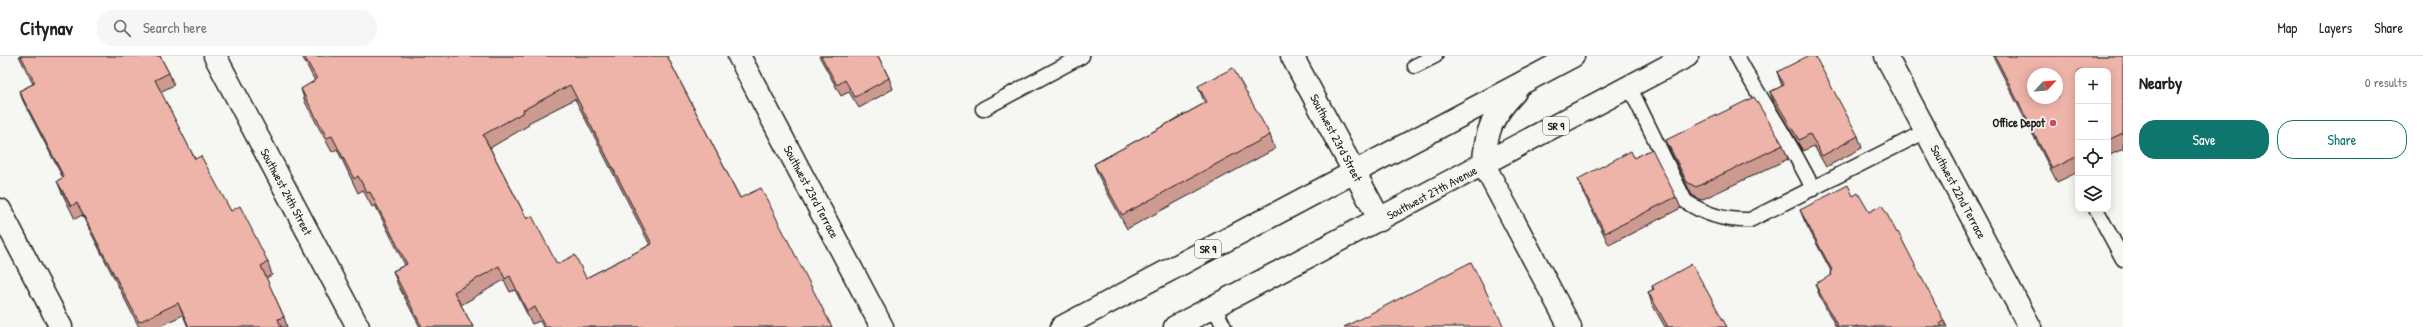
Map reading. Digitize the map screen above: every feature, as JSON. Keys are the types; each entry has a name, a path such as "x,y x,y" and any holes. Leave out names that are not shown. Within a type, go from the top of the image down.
{"main road":[{"name":"Southwest 24th Street","path":"215,56 358,327"},
{"name":"Southwest 23rd Terrace","path":"739,56 882,327"},
{"name":"Southwest 23rd Street","path":"1292,56 1380,220"},
{"name":"SR 9","path":"1062,327 1573,56"},
{"name":"Southwest 27th Avenue","path":"1175,327 1484,165 1687,56"},
{"name":"Southwest 22nd Terrace","path":"1886,56 2030,327"},
{"path":"1527,80 1500,108 1490,126 1485,145 1484,165 1570,327"},
{"path":"0,210 62,327"}],"lane":[{"path":"983,109 1082,56"},
{"path":"1415,66 1435,56"},
{"path":"1737,56 1750,82 1801,163 1813,189"},
{"path":"1629,86 1685,201 1698,210 1734,221 1750,220 1926,132"},
{"path":"2098,212 2123,259"},
{"path":"1214,307 1224,327"}],"building":[{"path":"21,56 160,56 169,73 155,80 195,159 201,156 231,211 240,206 268,262 261,266 284,317 278,319 281,327 189,327 178,303 139,322 77,203 71,206 57,181 64,177 19,91 35,83"},
{"path":"304,56 667,56 740,198 761,188 832,327 545,327 535,307 527,311 510,276 505,279 499,266 454,292 473,327 422,327 393,271 407,264 370,192 367,193 358,176 354,179 332,136 327,138 301,89 317,79","holes":["570,85 652,244 586,278 575,255 557,264 532,216 527,219 483,135 524,112 523,110"]},
{"path":"821,56 878,56 889,78 855,97 845,80 837,85"},
{"path":"1808,56 1815,56 1858,136 1822,156 1810,134 1799,140 1770,92 1784,85 1777,72"},
{"name":"Office Depot","path":"1995,56 2123,56 2123,133 2111,139 2111,68 2075,68 2075,158 2052,169"},
{"path":"1233,68 1270,135 1122,215 1094,164 1207,102 1198,86"},
{"path":"1754,97 1783,145 1696,187 1687,182 1666,140"},
{"path":"1652,149 1676,197 1605,233 1578,179 1631,151 1634,158"},
{"path":"1848,185 1853,196 1858,193 1869,212 1882,205 1897,233 1898,232 1944,321 1940,323 1942,327 1838,327 1815,284 1832,275 1830,271 1832,270 1800,210"},
{"path":"1471,262 1504,327 1344,327"},
{"path":"1692,264 1727,327 1668,327 1648,292 1654,289 1652,286"}],"place":[{"name":"Office Depot","path":"2053,123"}]}
